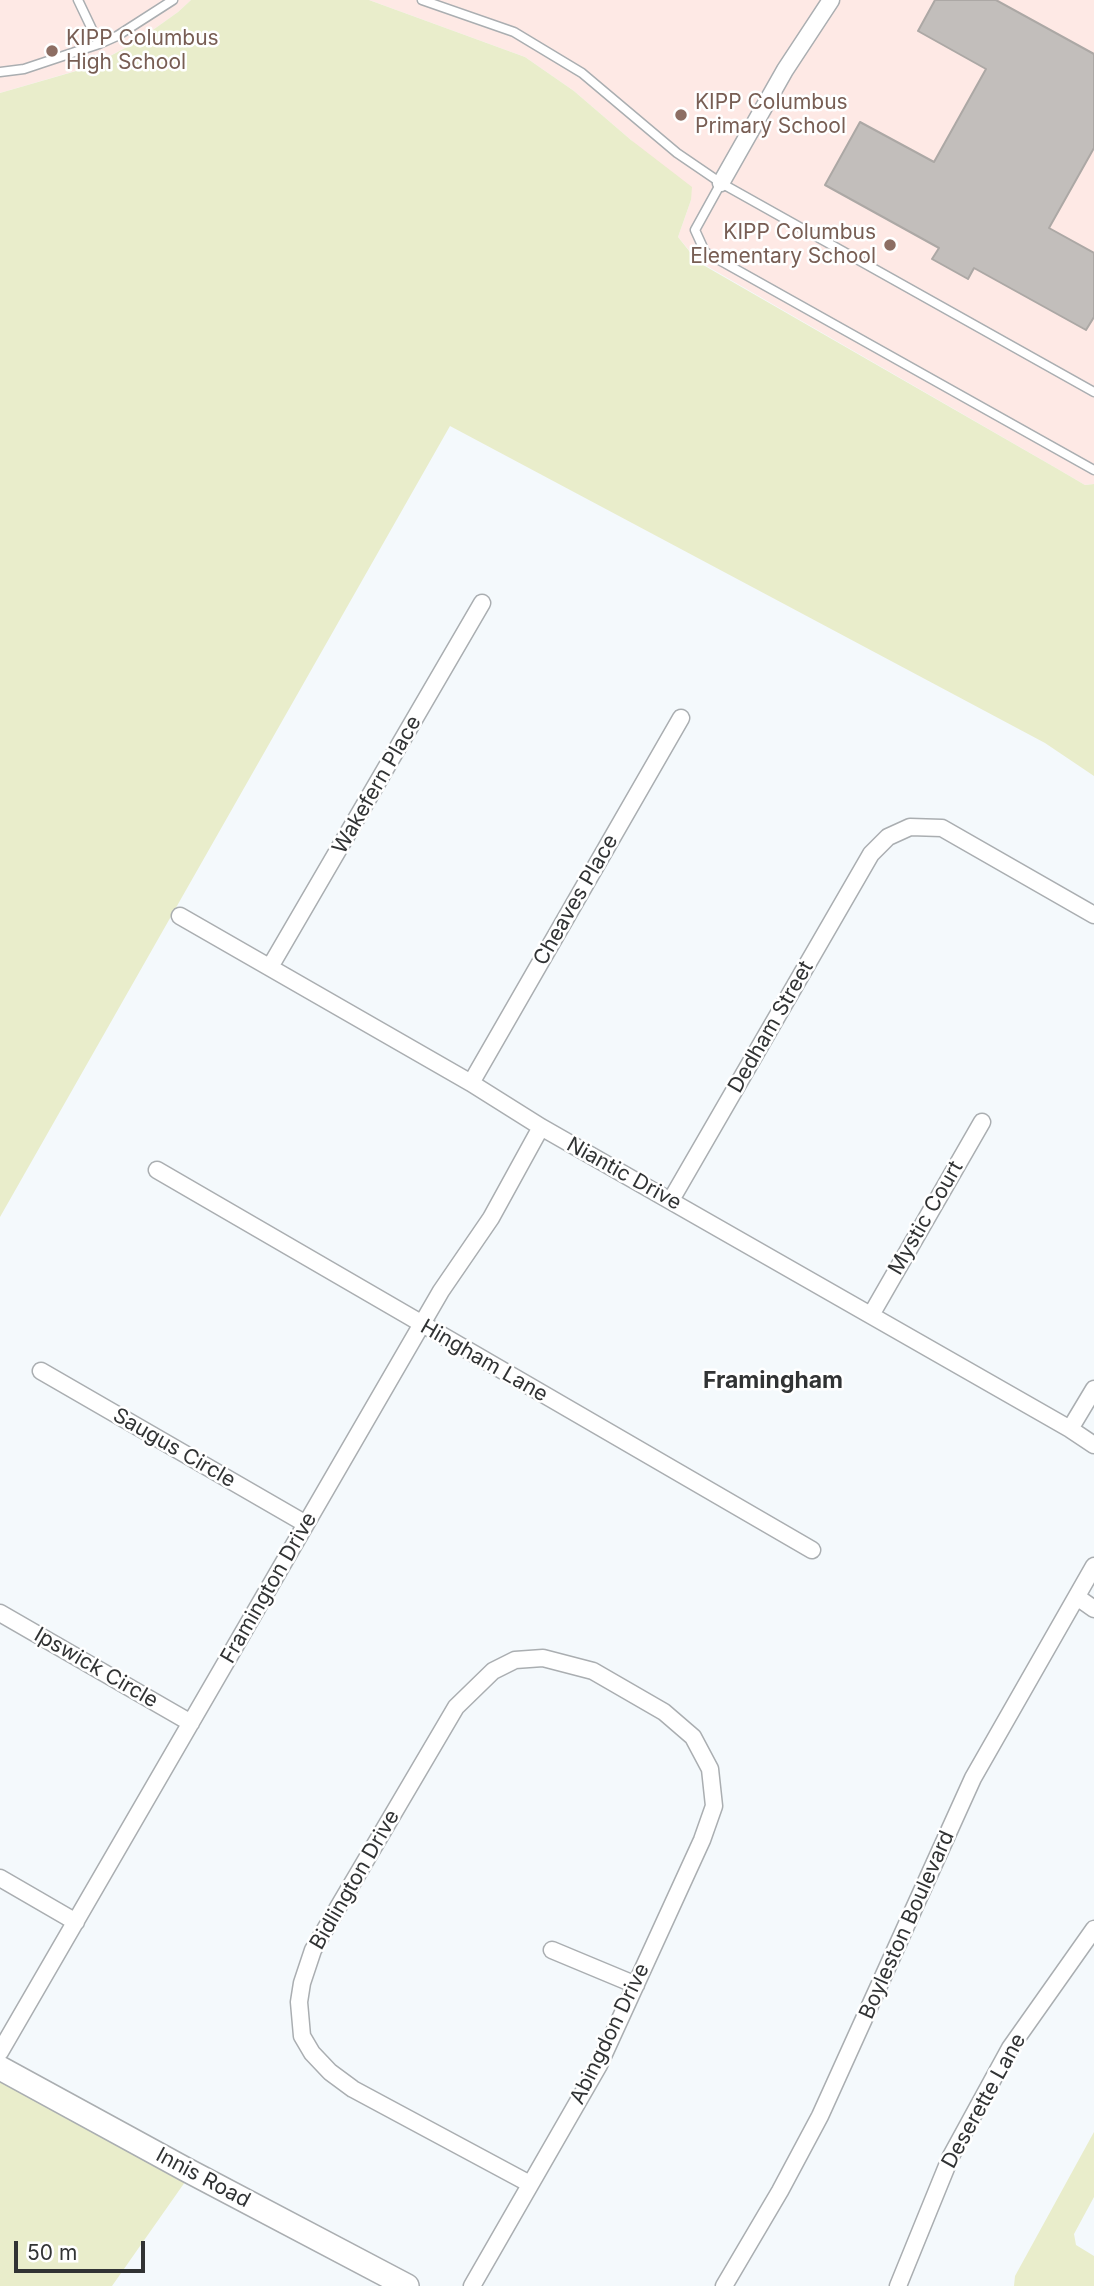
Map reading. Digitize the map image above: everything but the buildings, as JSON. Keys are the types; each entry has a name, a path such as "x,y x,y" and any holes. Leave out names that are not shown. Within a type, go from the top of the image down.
{"main road":[{"name":"Innis Road","path":"0,2068 407,2286"}],"street":[{"path":"721,183 785,70 831,0"},
{"name":"Wakefern Place","path":"270,967 482,603"},
{"name":"Cheaves Place","path":"471,1083 681,718"},
{"name":"Dedham Street","path":"671,1200 871,854 888,837 910,827 942,828 1094,915"},
{"name":"Niantic Drive","path":"180,916 471,1083 541,1127 1070,1429"},
{"name":"Mystic Court","path":"871,1315 982,1122"},
{"name":"Framington Drive","path":"0,2052 441,1291 491,1218 541,1127"},
{"name":"Hingham Lane","path":"157,1170 812,1550"},
{"name":"Saugus Circle","path":"41,1371 306,1524"},
{"path":"1094,1389 1070,1429 1094,1444"},
{"name":"Boyleston Boulevard","path":"724,2286 820,2116 973,1778 1094,1566"},
{"path":"1077,1597 1094,1609"},
{"name":"Ipswick Circle","path":"0,1612 191,1723"},
{"name":"Abingdon Drive","path":"472,2286 599,2065 702,1840 714,1805 710,1769 693,1737 664,1712 593,1671 543,1658 515,1660"},
{"name":"Bidlington Drive","path":"515,1660 493,1671 456,1707 313,1951 302,1983 299,2002 302,2036 312,2053 330,2072 353,2089 530,2184"},
{"path":"0,1878 76,1922"},
{"name":"Deserette Lane","path":"898,2286 951,2156 1010,2048 1094,1928"},
{"path":"552,1950 636,1985"}],"lane":[{"path":"78,0 99,44"},
{"path":"0,72 24,69 99,44 117,36 173,0"},
{"path":"422,0 514,32 582,73 677,153 721,183 1094,392"},
{"path":"721,183 695,230 705,252 1094,470"}],"shaded area":[{"name":"KIPP Columbus High School","path":"0,0 191,0 136,42 89,67 0,93"},
{"name":"KIPP Columbus Elementary School","path":"369,0 1094,0 1094,484 1085,485 698,261 678,237 691,200 631,140 574,91 525,57"}],"green space":[{"path":"191,0 369,0 525,57 574,91 692,187 691,200 678,237 698,262 1085,485 1094,484 1094,776 1045,743 450,426 0,1217 0,93 90,67 136,42"},
{"path":"0,2080 185,2182 112,2286 0,2286"},
{"path":"1094,2132 1094,2197 1074,2234 1076,2245 1094,2256 1094,2286 1014,2286 1015,2276"}],"place":[{"name":"KIPP Columbus High School","path":"52,51"},
{"name":"KIPP Columbus Primary School","path":"681,115"},
{"name":"KIPP Columbus Elementary School","path":"890,245"}],"district":[{"name":"Framingham","path":"773,1381"}]}
